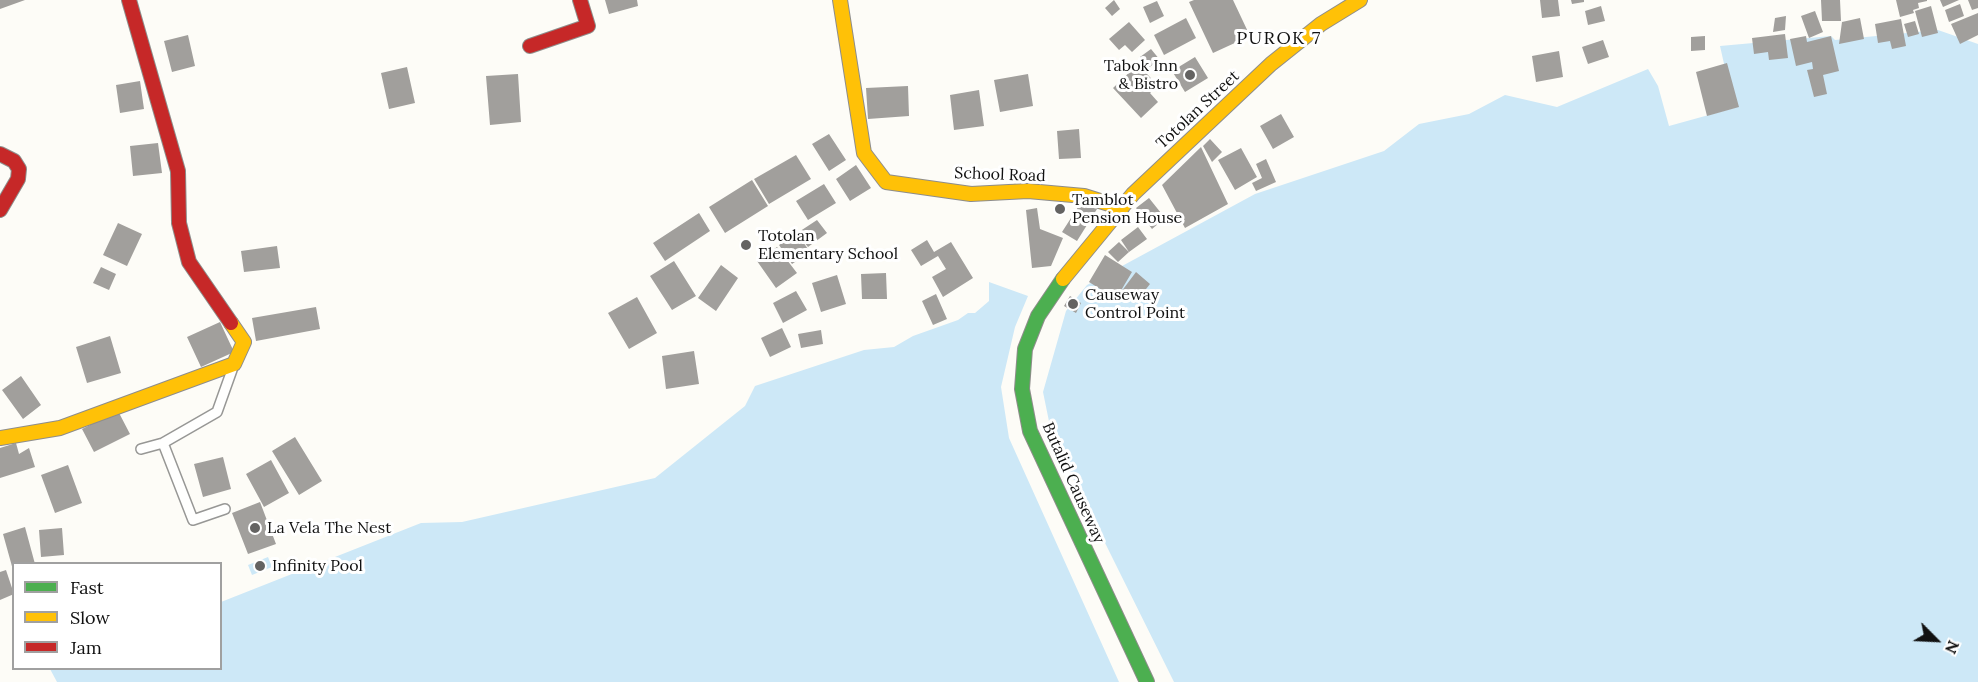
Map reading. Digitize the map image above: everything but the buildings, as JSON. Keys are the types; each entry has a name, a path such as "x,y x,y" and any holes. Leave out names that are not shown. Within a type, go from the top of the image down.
{"street":[{"path":"0,438 60,428 234,364 244,342 189,262 179,223 178,171 129,0"},
{"path":"530,46 588,26 580,0"},
{"name":"School Road","path":"840,0 864,153 886,182 971,194 1028,191 1084,196 1122,208"},
{"name":"Totolan Street","path":"1122,208 1271,64 1321,24 1360,0"},
{"path":"0,154 14,161 19,169 18,179 0,210"},
{"name":"Butalid Causeway","path":"1122,208 1065,275 1038,316 1025,349 1022,389 1030,431 1147,682"}],"lane":[{"path":"141,449 163,443 217,412 234,364"},
{"path":"163,443 193,520 225,509"}],"water":[{"path":"1938,30 1978,44 1978,682 1174,682 1052,436 1043,392 1066,311 1087,285 1255,194 1384,151 1419,124 1469,114 1505,95 1557,107 1648,69 1658,86 1669,126 1734,108 1720,46 1831,36 1835,40"},
{"path":"989,282 1028,296 1015,327 1001,387 1009,438 1119,682 57,682 51,670 222,670 222,602 421,523 462,522 655,478 745,406 755,386 864,350 894,347 913,336 958,320 968,313 975,313 989,301"},
{"name":"Infinity Pool","path":"268,557 272,567 252,575 248,565"}],"traffic: fast":[{"path":"1063,279 1038,316 1025,349 1022,389 1030,431 1147,682"}],"traffic: slow":[{"path":"840,0 864,153 886,182 971,194 1028,191 1084,196 1122,208"},
{"path":"1063,279 1133,194 1271,64 1321,24 1360,0"},
{"path":"0,438 60,428 234,364 244,342 231,323"}],"traffic: jam":[{"path":"129,0 178,171 179,223 189,262 231,323"},
{"path":"530,46 588,26 580,0"},
{"path":"0,154 14,161 19,169 18,179 0,210"}],"place":[{"name":"Tabok Inn & Bistro","path":"1190,75"},
{"name":"Tamblot Pension House","path":"1060,209"},
{"name":"Totolan Elementary School","path":"746,245"},
{"name":"Causeway Control Point","path":"1073,304"},
{"name":"La Vela The Nest","path":"255,528"},
{"name":"Infinity Pool","path":"260,566"}],"district":[{"name":"PUROK 7","path":"1279,39"}]}
